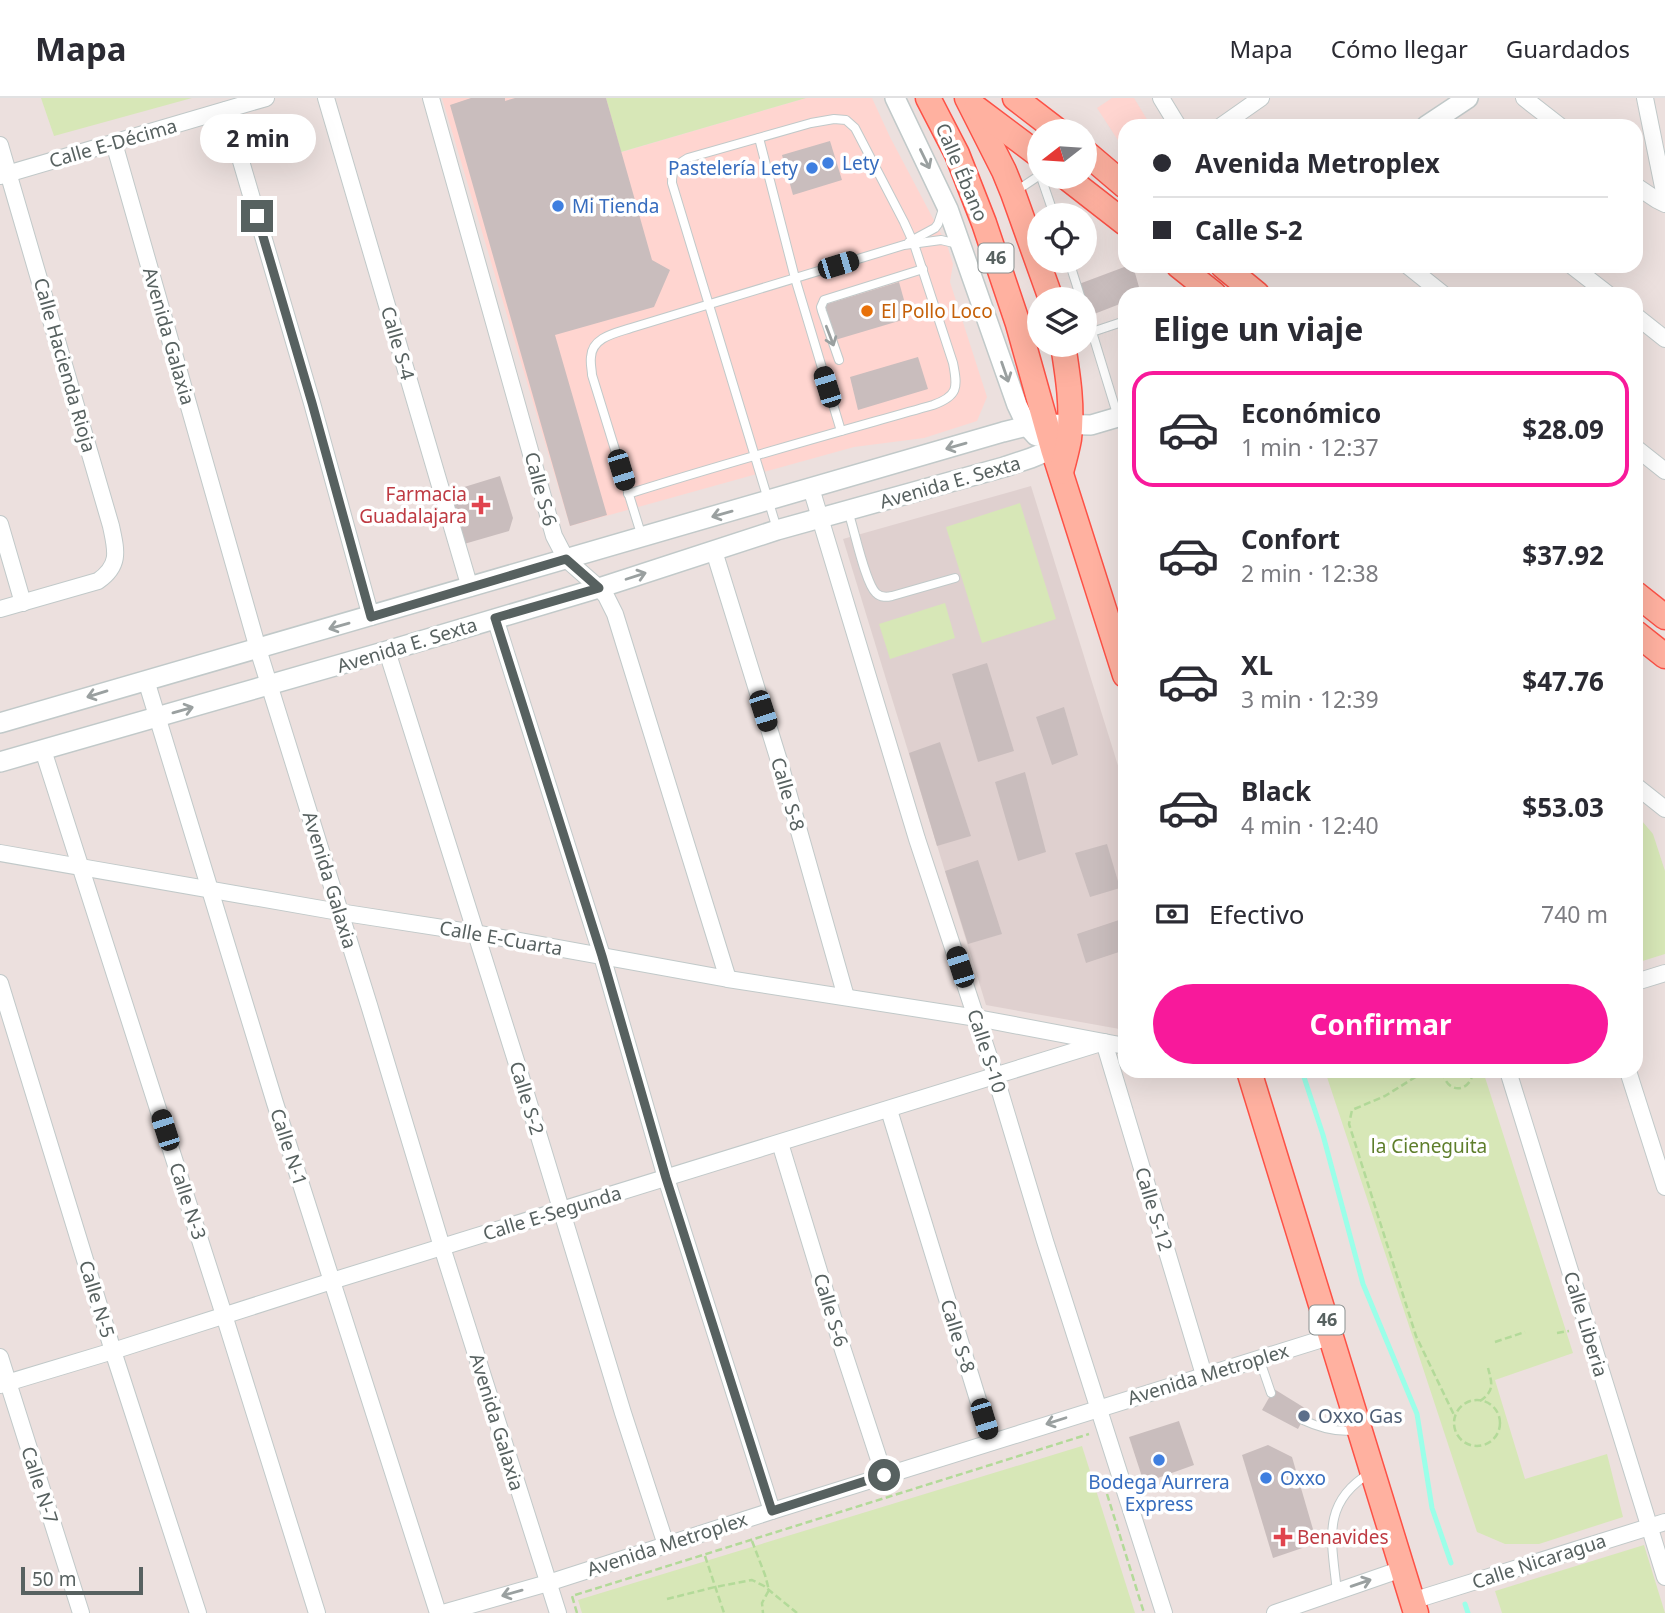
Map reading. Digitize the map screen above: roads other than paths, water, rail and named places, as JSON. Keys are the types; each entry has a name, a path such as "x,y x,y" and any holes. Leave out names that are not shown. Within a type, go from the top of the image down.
{"main road":[{"name":"Calle Ébano","path":"928,98 957,154 1059,431"},
{"path":"1015,98 1042,119"},
{"name":"Calle Ébano","path":"966,100 1004,171 1047,287"},
{"path":"966,100 1027,156"},
{"path":"1097,162 1118,181"},
{"path":"1082,189 1118,217"},
{"path":"1186,273 1201,287"},
{"path":"1233,273 1249,287"},
{"name":"46","path":"1065,357 1069,386 1059,431 1061,473 1118,653"},
{"path":"1643,600 1665,617"},
{"path":"1643,639 1665,656"},
{"name":"46","path":"1252,1078 1414,1607"}],"street":[{"name":"Calle E-Décima","path":"5,174 266,98"},
{"name":"Calle S-4","path":"326,98 470,588"},
{"name":"Calle S-6","path":"431,98 551,526 566,559 599,588 615,614 728,979"},
{"path":"895,98 945,200 1017,405 1059,431 1118,417"},
{"path":"1161,98 1174,119"},
{"path":"1230,119 1261,98"},
{"path":"1436,119 1468,98"},
{"path":"1524,98 1551,119"},
{"path":"1644,98 1665,197"},
{"path":"226,110 312,403 371,617"},
{"name":"Avenida Galaxia","path":"114,143 269,686 558,1613"},
{"name":"Calle Hacienda Rioja","path":"0,145 5,174 115,544 115,561 109,573 97,581 23,603"},
{"path":"1643,191 1665,204"},
{"path":"1102,204 1118,192"},
{"path":"1417,273 1434,287"},
{"path":"1581,273 1599,287"},
{"path":"1643,322 1665,339"},
{"name":"Avenida E. Sexta","path":"0,723 811,488 1059,431"},
{"name":"Avenida E. Sexta","path":"1,757 43,750 269,686 599,588 777,530 1004,467 1059,431"},
{"path":"1643,454 1665,471"},
{"name":"Calle S-10","path":"811,488 917,839 977,1018 1164,1613"},
{"path":"0,524 23,603 0,609"},
{"name":"Calle S-8","path":"714,551 780,764 846,998"},
{"path":"495,618 602,956 666,1178 772,1511"},
{"name":"Calle S-2","path":"387,651 666,1545"},
{"name":"Calle N-1","path":"146,680 275,1103 441,1613"},
{"name":"Calle N-3","path":"43,750 317,1613"},
{"path":"1643,792 1665,809"},
{"name":"Calle E-Cuarta","path":"0,853 475,933 728,979 977,1018 1118,1045"},
{"path":"1643,980 1665,973"},
{"name":"Calle N-5","path":"0,983 113,1351 198,1613"},
{"name":"Calle E-Segunda","path":"4,1384 1104,1042"},
{"name":"Calle S-12","path":"1104,1042 1205,1375"},
{"name":"Calle Liberia","path":"1510,1078 1665,1577"},
{"path":"1630,1078 1665,1187"},
{"name":"Calle S-8","path":"889,1110 990,1442"},
{"name":"Calle S-6","path":"780,1143 884,1475"},
{"name":"Avenida Metroplex","path":"441,1613 548,1583 1332,1336"},
{"name":"Calle N-7","path":"0,1357 4,1384 81,1613"},
{"name":"Calle Nicaragua","path":"1414,1607 1665,1522"},
{"path":"1279,1612 1402,1569"}],"lane":[{"path":"628,494 755,455 933,405 946,401 954,394 957,382 953,363 913,242 866,146 855,128 846,120 811,123 688,158 677,164 672,173 673,183 755,455 777,530"},
{"path":"759,138 795,278 841,431"},
{"path":"1013,193 1027,178"},
{"path":"642,537 592,375 590,355 595,345 604,337 904,246 935,228 945,200"},
{"path":"913,242 941,240 961,245"},
{"path":"839,359 822,311 824,300 923,269"},
{"path":"1097,330 1118,323"},
{"path":"1097,346 1118,405"},
{"path":"848,511 866,573 876,593 883,597 892,596 955,578"},
{"path":"1259,1358 1271,1393"},
{"path":"1303,1420 1325,1429 1348,1432 1360,1430"},
{"path":"1337,1592 1332,1542 1334,1515 1346,1491 1373,1472"}],"waterway":[{"path":"1304,1078 1323,1135 1363,1284 1417,1414 1432,1508 1451,1563"},
{"path":"1465,1604 1468,1613"}],"place":[{"name":"Lety","path":"828,163"},
{"name":"Pastelería Lety","path":"812,168"},
{"name":"Mi Tienda","path":"558,206"},
{"name":"El Pollo Loco","path":"867,311"},
{"name":"Farmacia Guadalajara","path":"481,505"},
{"name":"Oxxo Gas","path":"1304,1416"},
{"name":"Bodega Aurrera Express","path":"1159,1460"},
{"name":"Oxxo","path":"1266,1478"},
{"name":"Benavides","path":"1283,1537"}],"park label":[{"name":"la Cieneguita","path":"1429,1146"}]}
